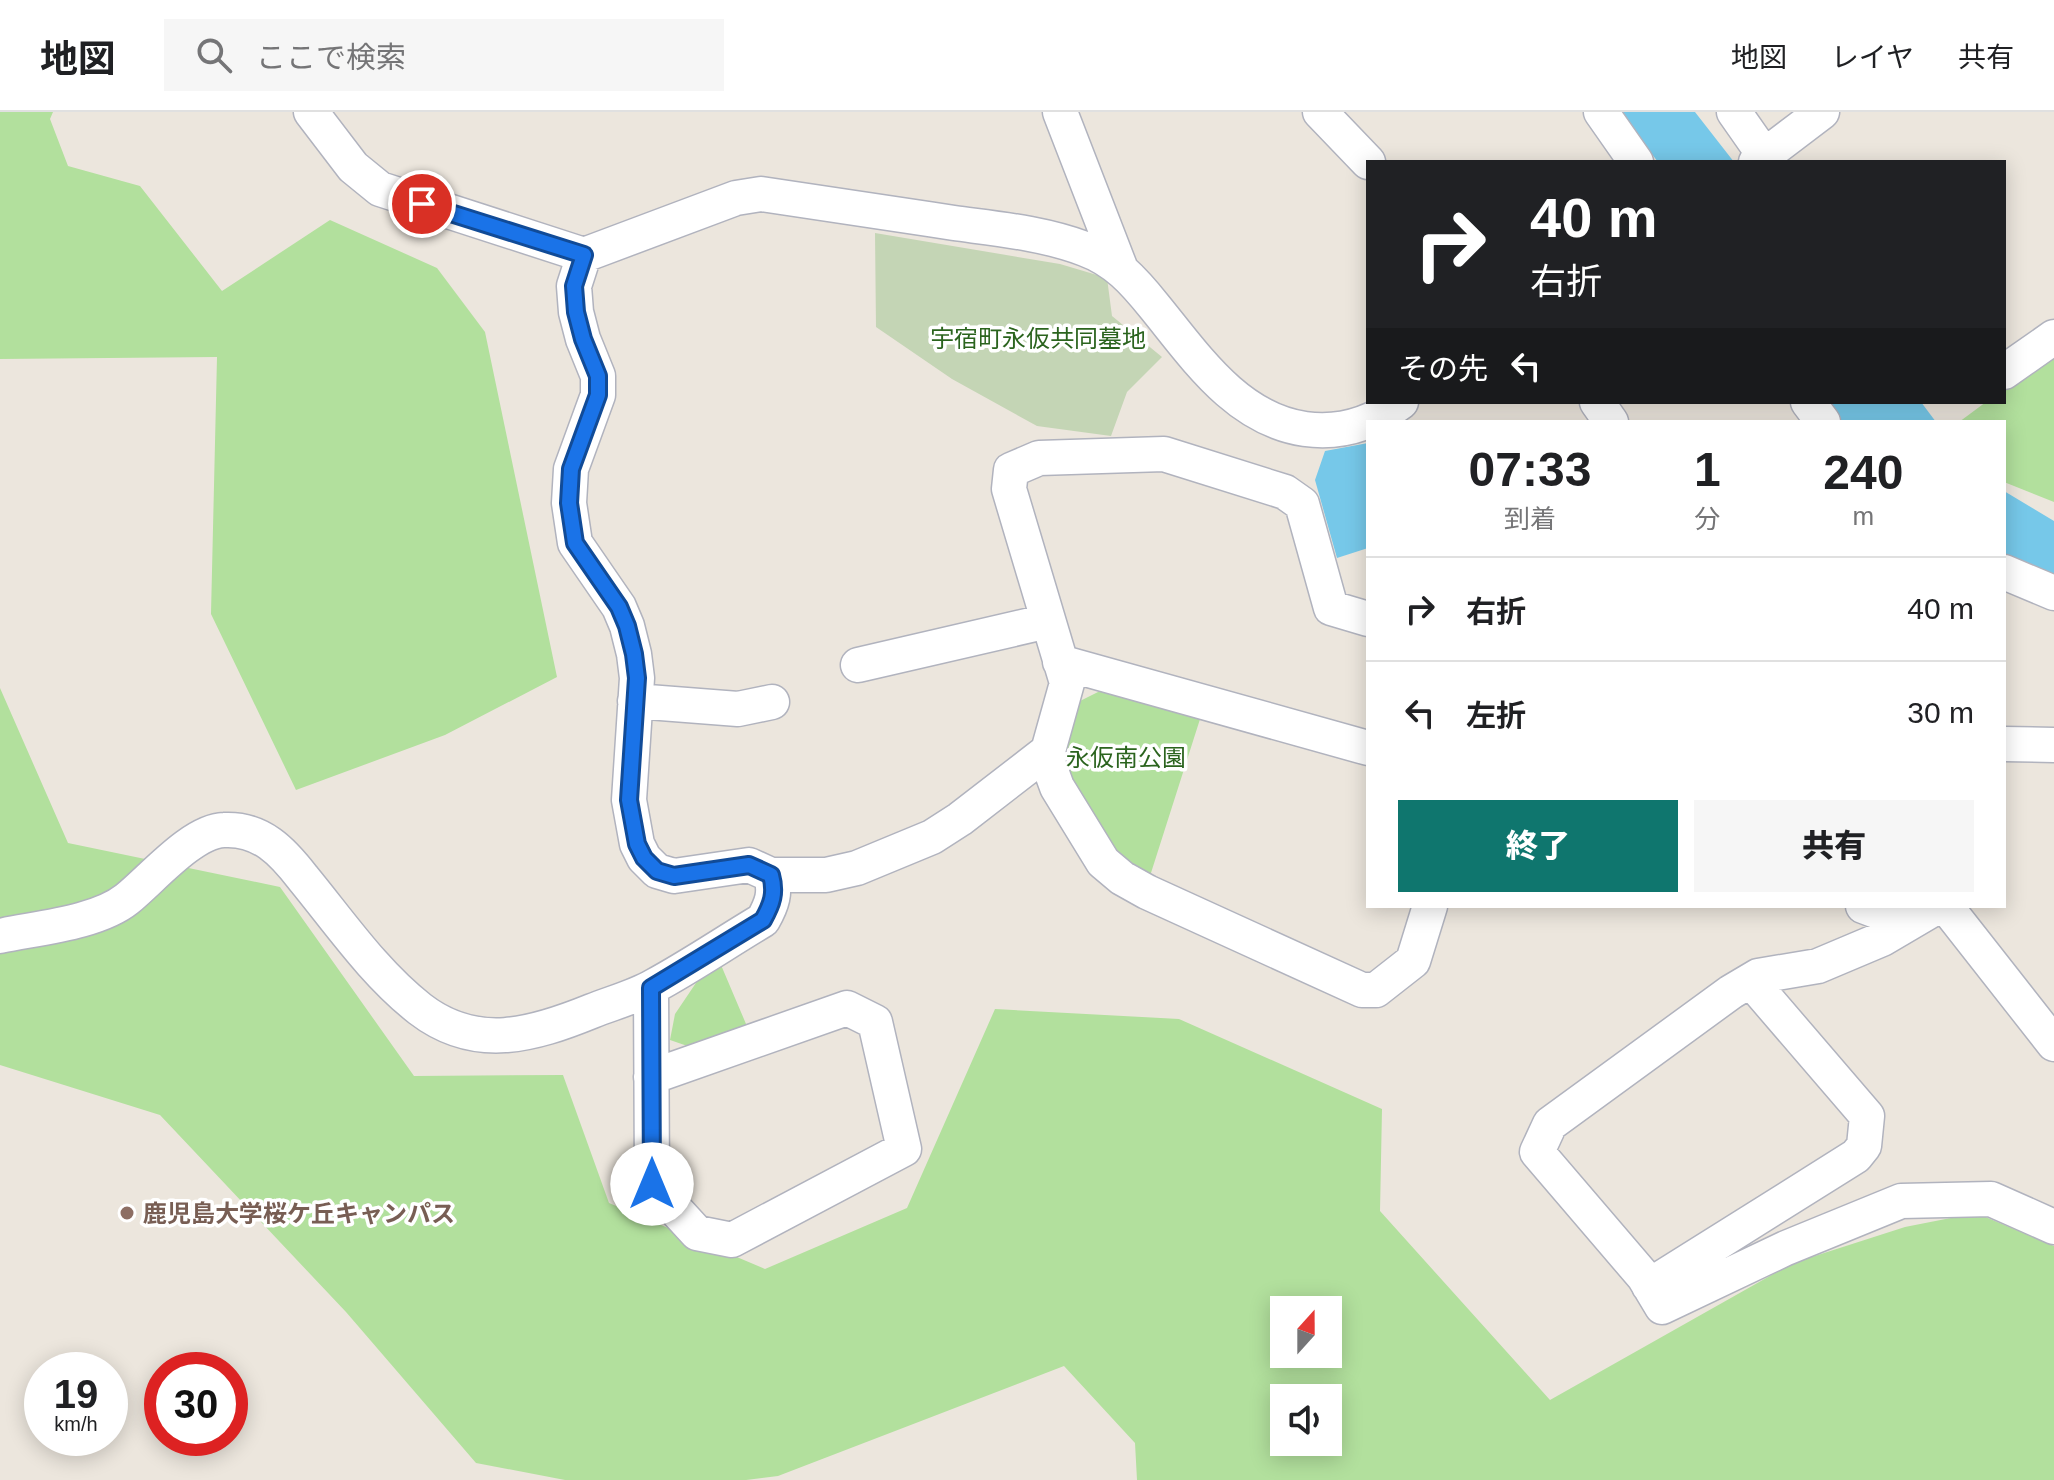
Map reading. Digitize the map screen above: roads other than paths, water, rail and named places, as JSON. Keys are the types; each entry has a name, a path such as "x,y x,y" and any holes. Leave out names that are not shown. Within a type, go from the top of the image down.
{"street":[{"path":"311,112 353,167 380,189 584,255 736,198 761,194 1039,235 1086,249 1120,267"},
{"path":"1060,112 1120,267 1233,397 1260,414 1290,427 1321,431 1352,428 1366,423"},
{"path":"1320,112 1366,160"},
{"path":"1601,112 1635,160"},
{"path":"1734,112 1763,160 1822,112"},
{"path":"584,255 574,286 576,312 598,376 598,395 571,469 571,525 575,543 619,607 627,626 637,678 629,800 635,835 644,858 657,871 674,876 749,865 771,875 826,875 857,868 932,837 1048,751"},
{"path":"2006,371 2054,337"},
{"path":"1373,420 1398,404"},
{"path":"1366,618 1331,608 1302,504 1285,492 1164,454 1039,458 1011,470 1009,489 1067,683 1048,751 1049,765 1057,787 1103,862 1122,878 1147,892 1362,990 1376,990 1413,961 1429,908"},
{"path":"2006,573 2054,593"},
{"path":"858,665 1048,621"},
{"path":"1060,662 1366,747"},
{"path":"635,701 738,709 772,702"},
{"path":"2006,744 2054,745"},
{"path":"0,936 103,913 124,901 206,834 224,830 245,832 273,843 376,967 421,1010 455,1029 489,1037 518,1035 547,1029 651,988 763,920 775,888 771,875"},
{"path":"1868,908 1908,923"},
{"path":"2054,1044 1948,909 1933,909 1882,939 1818,966 1758,976 1731,992 1550,1124 1537,1152 1649,1286 1662,1307 1786,1248 1901,1201 1991,1199 2054,1227"},
{"path":"1649,1286 1856,1156 1864,1146 1867,1116 1751,981"},
{"path":"651,988 651,1077 652,1184 697,1233 732,1240 904,1149 875,1022 847,1008 651,1077"}],"water":[{"path":"1619,112 1695,112 1732,160 1656,160"},
{"path":"1824,404 1922,404 1934,420 1836,420"},
{"path":"1366,443 1366,549 1337,558 1315,480 1325,451"},
{"path":"2006,492 2054,521 2054,585 2006,567"}],"place":[{"name":"鹿児島大学桜ケ丘キャンパス","path":"127,1213"}],"park label":[{"name":"宇宿町永仮共同墓地","path":"1038,338"},
{"name":"永仮南公園","path":"1126,757"}]}
